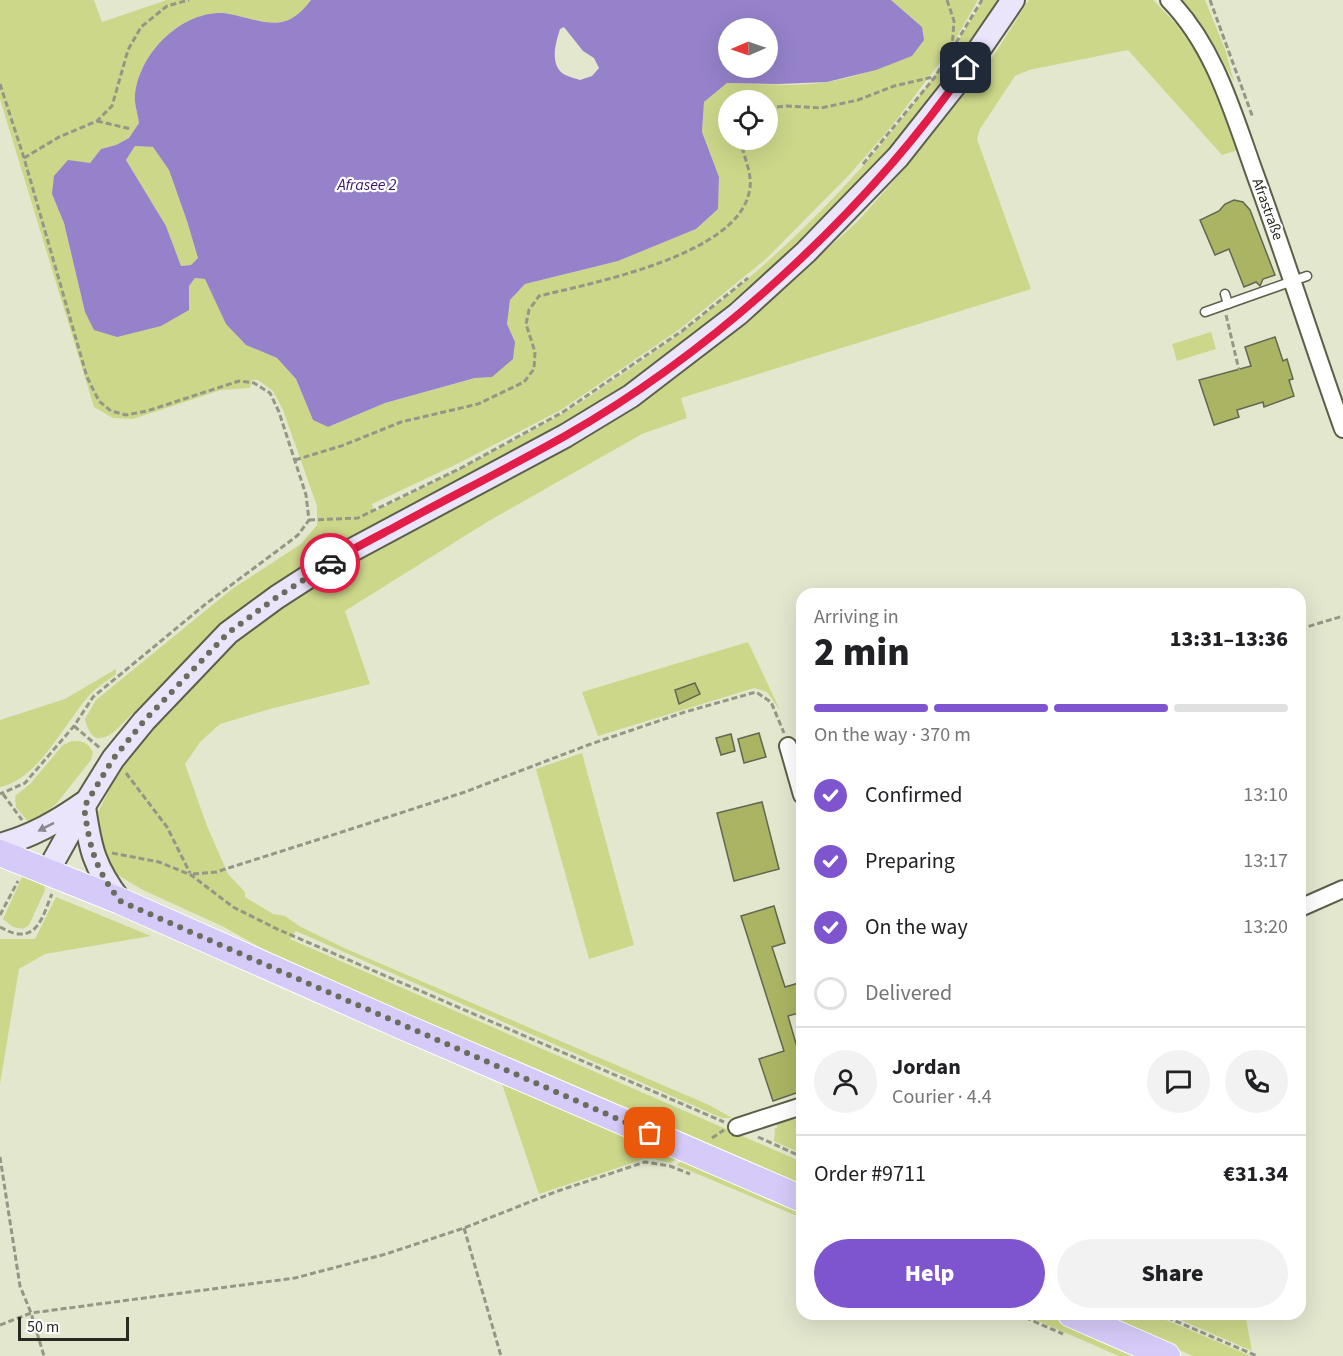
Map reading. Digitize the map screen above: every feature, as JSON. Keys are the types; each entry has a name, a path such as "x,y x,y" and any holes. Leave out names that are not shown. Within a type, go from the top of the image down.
{"main road":[{"path":"54,874 86,804 113,759 144,721 228,633 277,597 339,557 565,436 631,396 738,314 806,252 897,157 955,85 1013,0"},
{"path":"0,845 31,835 86,804"},
{"path":"86,804 93,856 100,873 120,901"},
{"path":"0,853 120,901 796,1196"},
{"path":"1085,1320 1167,1356"}],"street":[{"name":"Afrastraße","path":"1168,0 1184,16 1214,64 1301,278 1343,429"},
{"path":"788,746 796,774"},
{"path":"1306,905 1343,889"},
{"path":"737,1127 796,1108"}],"lane":[{"path":"1205,312 1301,278"},
{"path":"1225,294 1226,304"}],"path":[{"path":"24,158 59,137 97,121 112,106 128,50 141,27 167,6 189,0"},
{"path":"947,0 954,21 952,51"},
{"path":"860,168 935,77 982,0"},
{"path":"778,107 821,108 858,100 894,86 935,77"},
{"path":"0,84 24,158 87,377 99,401 111,411 126,415 147,411 239,381 254,383 270,393 306,495 309,520 298,535 207,603 93,697 74,726 25,783 0,794"},
{"path":"97,121 131,129"},
{"path":"295,460 344,445 401,422 478,404 524,382 534,369 535,351 526,324 529,310 538,296 671,260 695,248 727,227 743,208 750,193 750,172 744,150"},
{"path":"309,520 358,518 461,468 563,412 682,331 753,274"},
{"path":"1226,304 1239,370"},
{"path":"1306,627 1343,616"},
{"path":"191,875 216,872 345,831 465,792 596,742 756,692 771,702 788,746"},
{"path":"74,726 113,759 129,777 167,827 191,875 233,907 277,929 796,1154"},
{"path":"0,927 19,934 30,933 38,925 54,874"},
{"path":"0,1157 20,1286 44,1356"},
{"path":"0,1325 31,1313 295,1278 386,1254 464,1228 555,1192 645,1162"},
{"path":"464,1228 501,1356"},
{"path":"1173,1320 1257,1356"}],"green space":[{"path":"0,0 94,0 102,22 167,0 311,0 295,17 282,22 269,22 222,13 191,20 177,28 164,38 144,65 135,95 139,123 129,138 101,149 90,163 52,194 64,223 85,312 189,286 195,278 206,279 227,324 246,345 277,358 296,379 313,420 328,427 385,403 476,378 492,377 515,342 507,324 510,300 525,284 618,261 696,229 718,209 719,177 702,132 704,102 718,90 718,150 778,150 778,90 719,90 727,83 816,84 870,71 912,56 922,27 891,0 978,0 950,49 891,127 850,174 767,258 680,329 561,410 459,463 372,504 374,512 567,411 624,373 729,295 825,207 869,159 949,55 983,0 999,0 929,104 872,173 755,287 674,353 612,396 208,638 115,731 99,738 89,731 85,719 96,700 232,589 301,544 317,525 317,506 283,410 273,391 258,380 252,380 250,388 221,390 133,419 113,418 94,407 0,99"},
{"path":"1029,0 1153,0 1178,26 1207,69 1238,150 1222,155 1128,50 1029,70 1015,76 980,129 977,139 1031,289 681,398 687,418 642,434 487,522 345,611 370,684 220,724 200,742 185,764 207,826 228,874 245,892 245,897 273,914 285,916 299,926 342,947 709,1105 732,1118 722,1118 296,931 290,939 796,1159 796,1184 324,979 275,956 224,927 143,890 114,873 106,864 95,818 131,747 193,678 334,569 673,380 747,322 857,222 906,167 985,69"},
{"path":"1182,0 1205,0 1225,49 1234,82 1214,45"},
{"path":"135,146 153,147 169,170 198,258 191,265 181,266 166,226 126,160"},
{"path":"1211,332 1216,349 1177,361 1172,344"},
{"path":"748,642 780,710 767,692 754,688 598,736 582,692"},
{"path":"116,669 116,674 87,698 37,763 26,774 0,787 0,720 65,699"},
{"path":"72,741 82,742 89,746 93,752 91,760 56,804 30,824 16,807 15,796 30,784 63,745"},
{"path":"582,753 634,945 589,959 536,769"},
{"path":"23,875 44,885 45,890 29,925 23,929 13,927 3,919"},
{"path":"56,897 151,936 45,954 19,969 0,1084 0,939 35,939"},
{"path":"500,1078 681,1155 671,1163 644,1159 539,1194"},
{"path":"796,1113 796,1151 774,1141 775,1130 773,1129 777,1128 776,1119"},
{"path":"686,1158 796,1204 796,1215 676,1165"},
{"path":"1036,1320 1063,1320 1146,1356 1119,1356"},
{"path":"1112,1320 1166,1320 1251,1356 1193,1356"},
{"path":"1181,1320 1246,1320 1252,1351"}],"water":[{"name":"Afrasee 2","path":"311,0 891,0 922,27 924,40 912,56 876,70 827,82 727,83 704,102 702,132 719,177 718,209 696,229 618,261 525,284 510,300 507,324 515,342 513,359 492,377 475,378 385,403 328,427 313,420 296,379 277,358 246,345 226,324 205,279 195,278 189,286 189,310 161,326 117,337 94,330 85,312 64,223 52,194 54,176 68,160 90,163 101,149 129,138 139,123 135,95 144,65 164,38 177,28 206,15 222,13 276,23 295,17","holes":["564,27 583,51 594,58 599,68 592,76 580,80 565,75 558,68 555,51 560,29","135,146 153,147 169,170 198,258 191,265 181,266 166,226 126,160"]}],"building":[{"path":"1234,200 1243,202 1250,210 1275,275 1263,279 1260,286 1256,282 1244,287 1229,249 1215,255 1200,220 1219,211 1225,204"},
{"path":"1275,337 1283,361 1287,359 1293,379 1289,380 1294,396 1264,407 1263,402 1237,410 1239,417 1214,425 1199,380 1251,366 1245,347"},
{"path":"695,683 700,694 679,704 675,690"},
{"path":"759,733 766,757 744,763 738,739"},
{"path":"731,734 735,751 721,755 716,738"},
{"path":"762,802 779,869 734,881 717,813"},
{"path":"774,906 785,943 772,947 785,987 796,984 796,1014 788,1016 796,1044 796,1093 773,1101 759,1059 784,1051 741,916"}],"way so far":[{"path":"330,563 277,597 228,633 144,721 113,759 84,807 88,836 100,873 120,901 650,1133"}],"route":[{"path":"330,563 565,436 631,396 738,314 806,252 871,187 933,113 966,68"}]}
